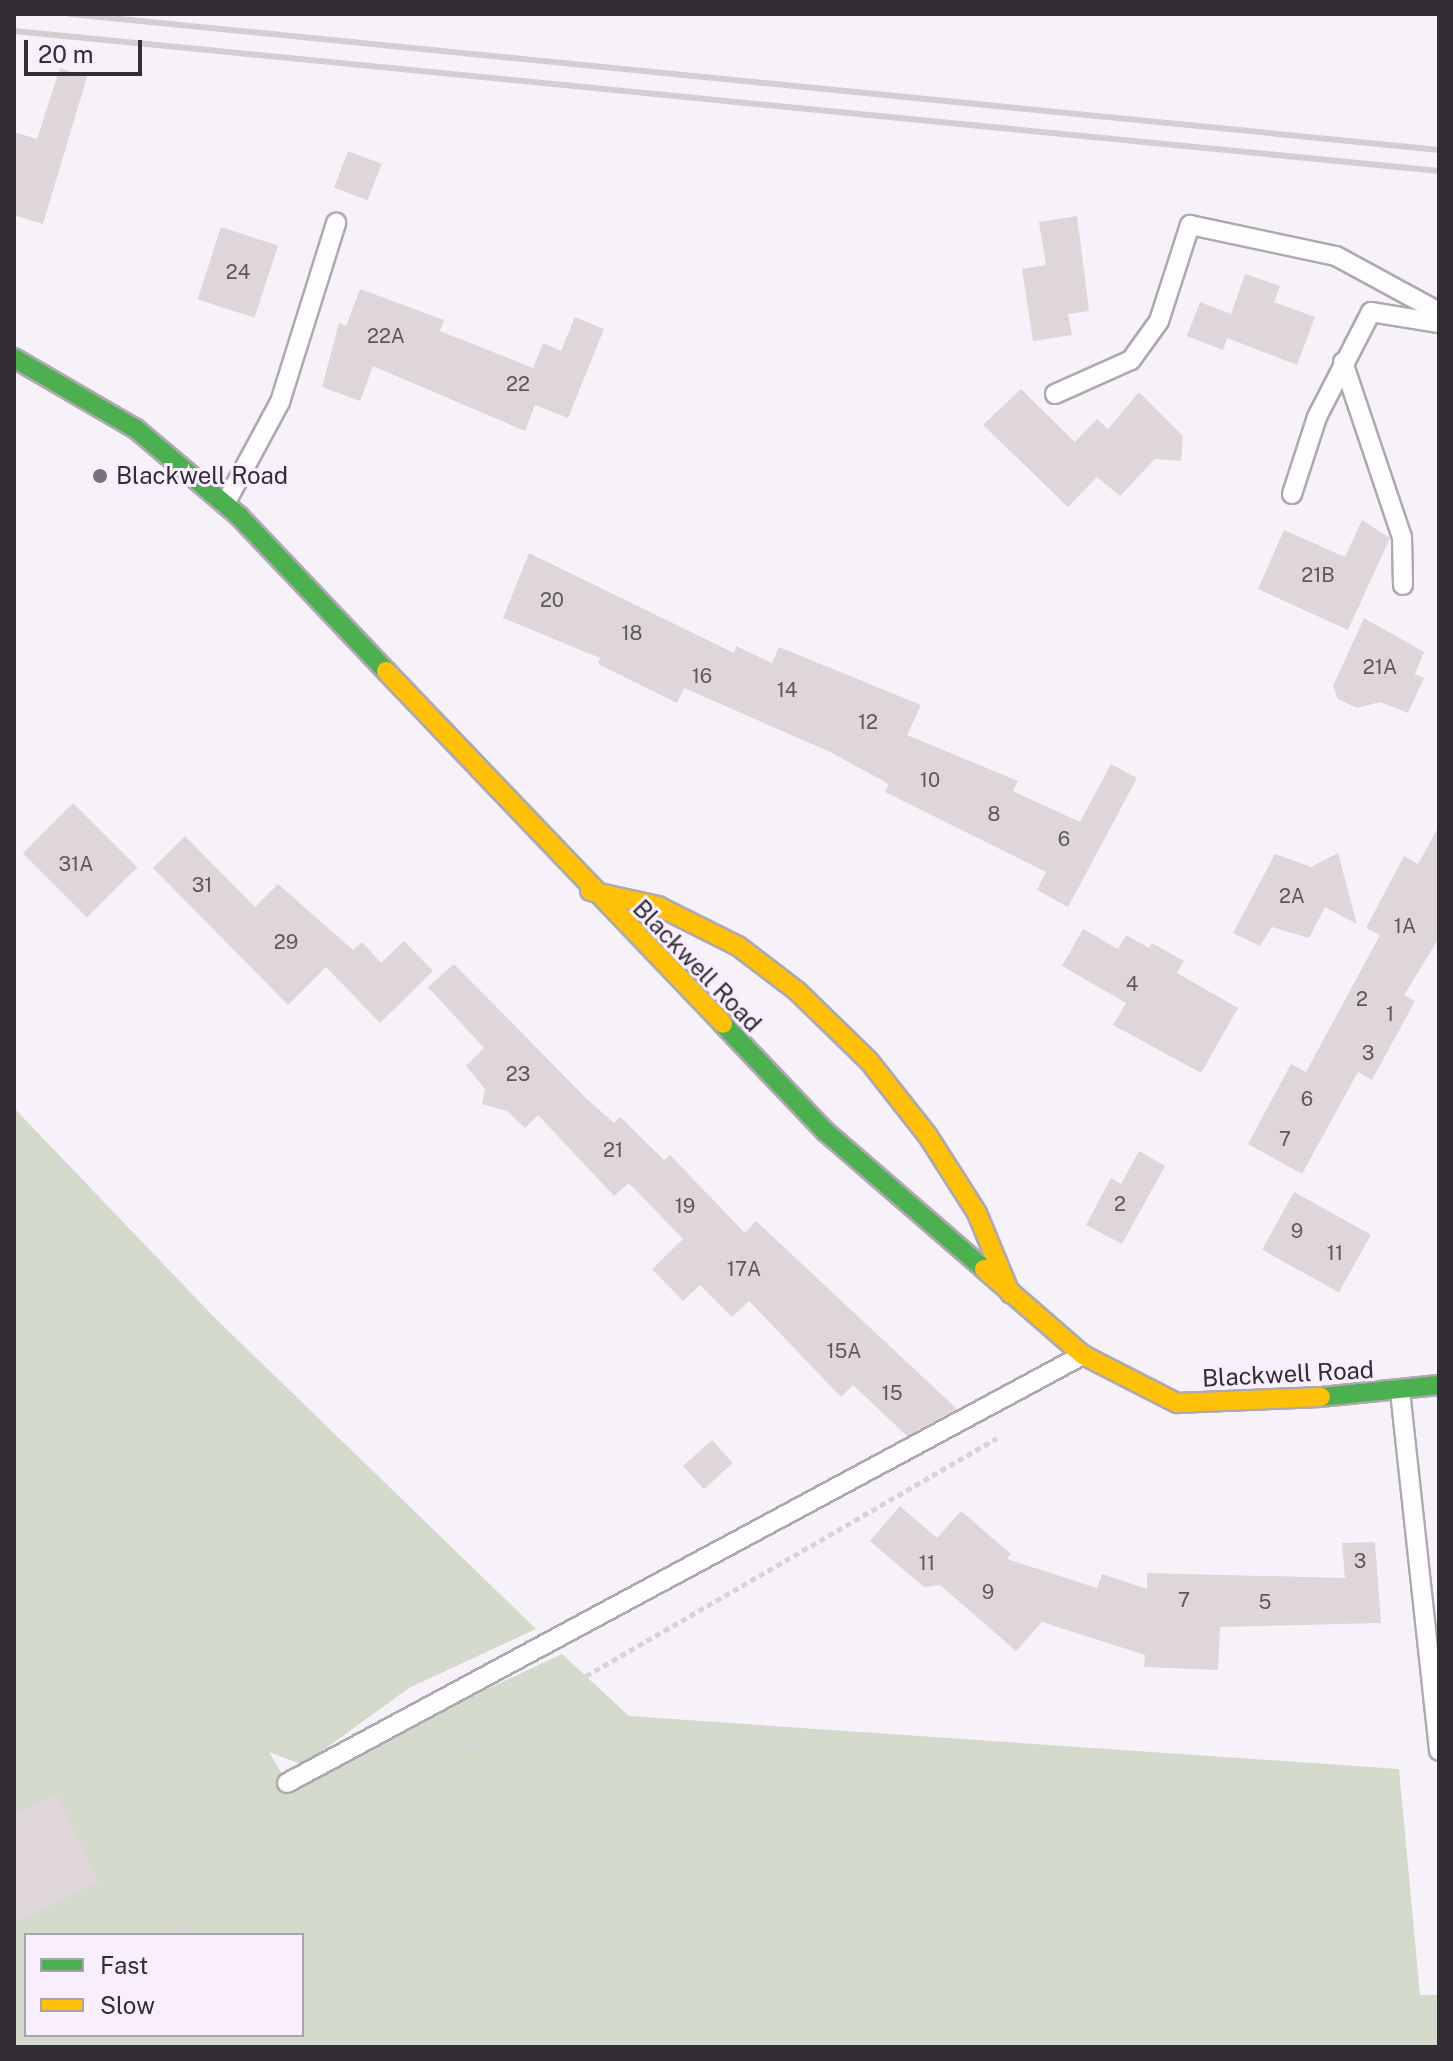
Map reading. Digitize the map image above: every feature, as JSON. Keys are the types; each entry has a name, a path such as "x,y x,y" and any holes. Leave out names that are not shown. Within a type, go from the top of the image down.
{"street":[{"name":"Blackwell Road","path":"14,358 136,429 225,504 590,891 826,1132 1014,1303 1083,1355 1177,1403 1400,1391 1439,1385"},
{"path":"590,891 671,913 738,946 797,991 869,1061 928,1136 977,1213 1014,1303"}],"lane":[{"path":"225,504 280,402 336,223"},
{"path":"1055,394 1131,360 1159,321 1190,225 1336,256 1439,312"},
{"path":"1292,494 1343,362 1371,312 1439,323"},
{"path":"1343,362 1402,537 1403,585"},
{"path":"287,1783 1083,1355"},
{"path":"1400,1391 1439,1751"}],"path":[{"path":"170,1933 560,1691 1002,1434"}],"green space":[{"path":"14,1108 214,1317 536,1629 409,1688 303,1765 269,1752 287,1782 562,1654 629,1716 1399,1769 1420,1995 1439,1995 1439,2047 14,2047"}],"building":[{"path":"60,68 87,77 43,224 14,215 14,132 37,139"},
{"path":"348,151 382,164 368,200 334,187"},
{"path":"1077,216 1089,311 1068,314 1072,335 1033,341 1022,269 1046,265 1039,222"},
{"path":"221,227 278,246 255,318 198,299"},
{"path":"1245,274 1280,286 1274,302 1315,317 1297,365 1227,338 1223,350 1187,336 1200,302 1231,314"},
{"path":"360,289 444,320 440,331 533,368 543,343 561,351 575,317 604,329 568,418 535,405 525,431 373,366 360,401 322,387 339,323 346,326"},
{"path":"1021,389 1075,442 1097,419 1108,429 1139,392 1183,436 1181,461 1155,459 1120,496 1097,477 1068,507 983,425"},
{"path":"1362,520 1390,538 1348,630 1258,589 1284,530 1345,557"},
{"path":"529,553 734,653 736,646 772,663 779,647 921,705 907,735 1018,781 1013,791 1080,822 1111,764 1137,778 1068,907 1037,890 1046,872 885,792 889,784 830,752 684,688 677,703 598,664 600,658 503,618"},
{"path":"1364,618 1424,652 1415,674 1424,678 1408,713 1380,702 1357,708 1338,699 1333,686"},
{"path":"73,803 137,867 87,918 23,853"},
{"path":"1439,826 1439,938 1404,995 1415,1001 1372,1080 1358,1072 1302,1174 1248,1144 1291,1064 1306,1072 1380,935 1366,928 1404,856 1418,864"},
{"path":"185,836 255,907 278,884 353,950 362,942 381,963 404,941 433,971 380,1023 326,967 288,1005 153,868"},
{"path":"1338,853 1357,924 1325,907 1309,938 1272,927 1260,946 1233,933 1275,854 1311,867"},
{"path":"1083,929 1118,949 1126,935 1149,948 1152,943 1184,961 1177,973 1238,1008 1201,1073 1113,1025 1126,1003 1062,966"},
{"path":"454,964 614,1123 620,1117 664,1160 670,1155 745,1233 756,1221 957,1409 907,1436 853,1385 841,1397 749,1301 732,1317 700,1285 683,1301 652,1269 683,1239 629,1183 614,1196 538,1115 525,1128 507,1111 482,1104 485,1089 466,1066 484,1048 428,987"},
{"path":"1139,1151 1165,1166 1122,1244 1086,1225 1111,1178 1121,1184"},
{"path":"1294,1192 1371,1235 1339,1292 1262,1250"},
{"path":"712,1440 733,1463 704,1489 683,1466"},
{"path":"900,1506 937,1538 961,1511 1011,1554 1007,1559 1097,1588 1102,1574 1147,1589 1147,1573 1345,1578 1342,1543 1375,1542 1381,1623 1220,1627 1218,1670 1144,1667 1145,1655 1042,1622 1016,1651 940,1585 924,1587 870,1541"},
{"path":"56,1793 100,1882 14,1924 14,1814"}],"railway":[{"path":"70,14 1439,150"},
{"path":"14,31 1439,171"}],"traffic: fast":[{"path":"14,358 136,429 239,516 386,671"},
{"path":"723,1024 826,1132 984,1269"},
{"path":"1321,1397 1439,1385"}],"traffic: slow":[{"path":"386,671 723,1024"},
{"path":"590,891 658,906 738,946 797,991 869,1061 928,1136 977,1213 1010,1293"},
{"path":"984,1269 1083,1355 1177,1403 1321,1397"}],"place":[{"name":"Blackwell Road","path":"100,476"}]}
